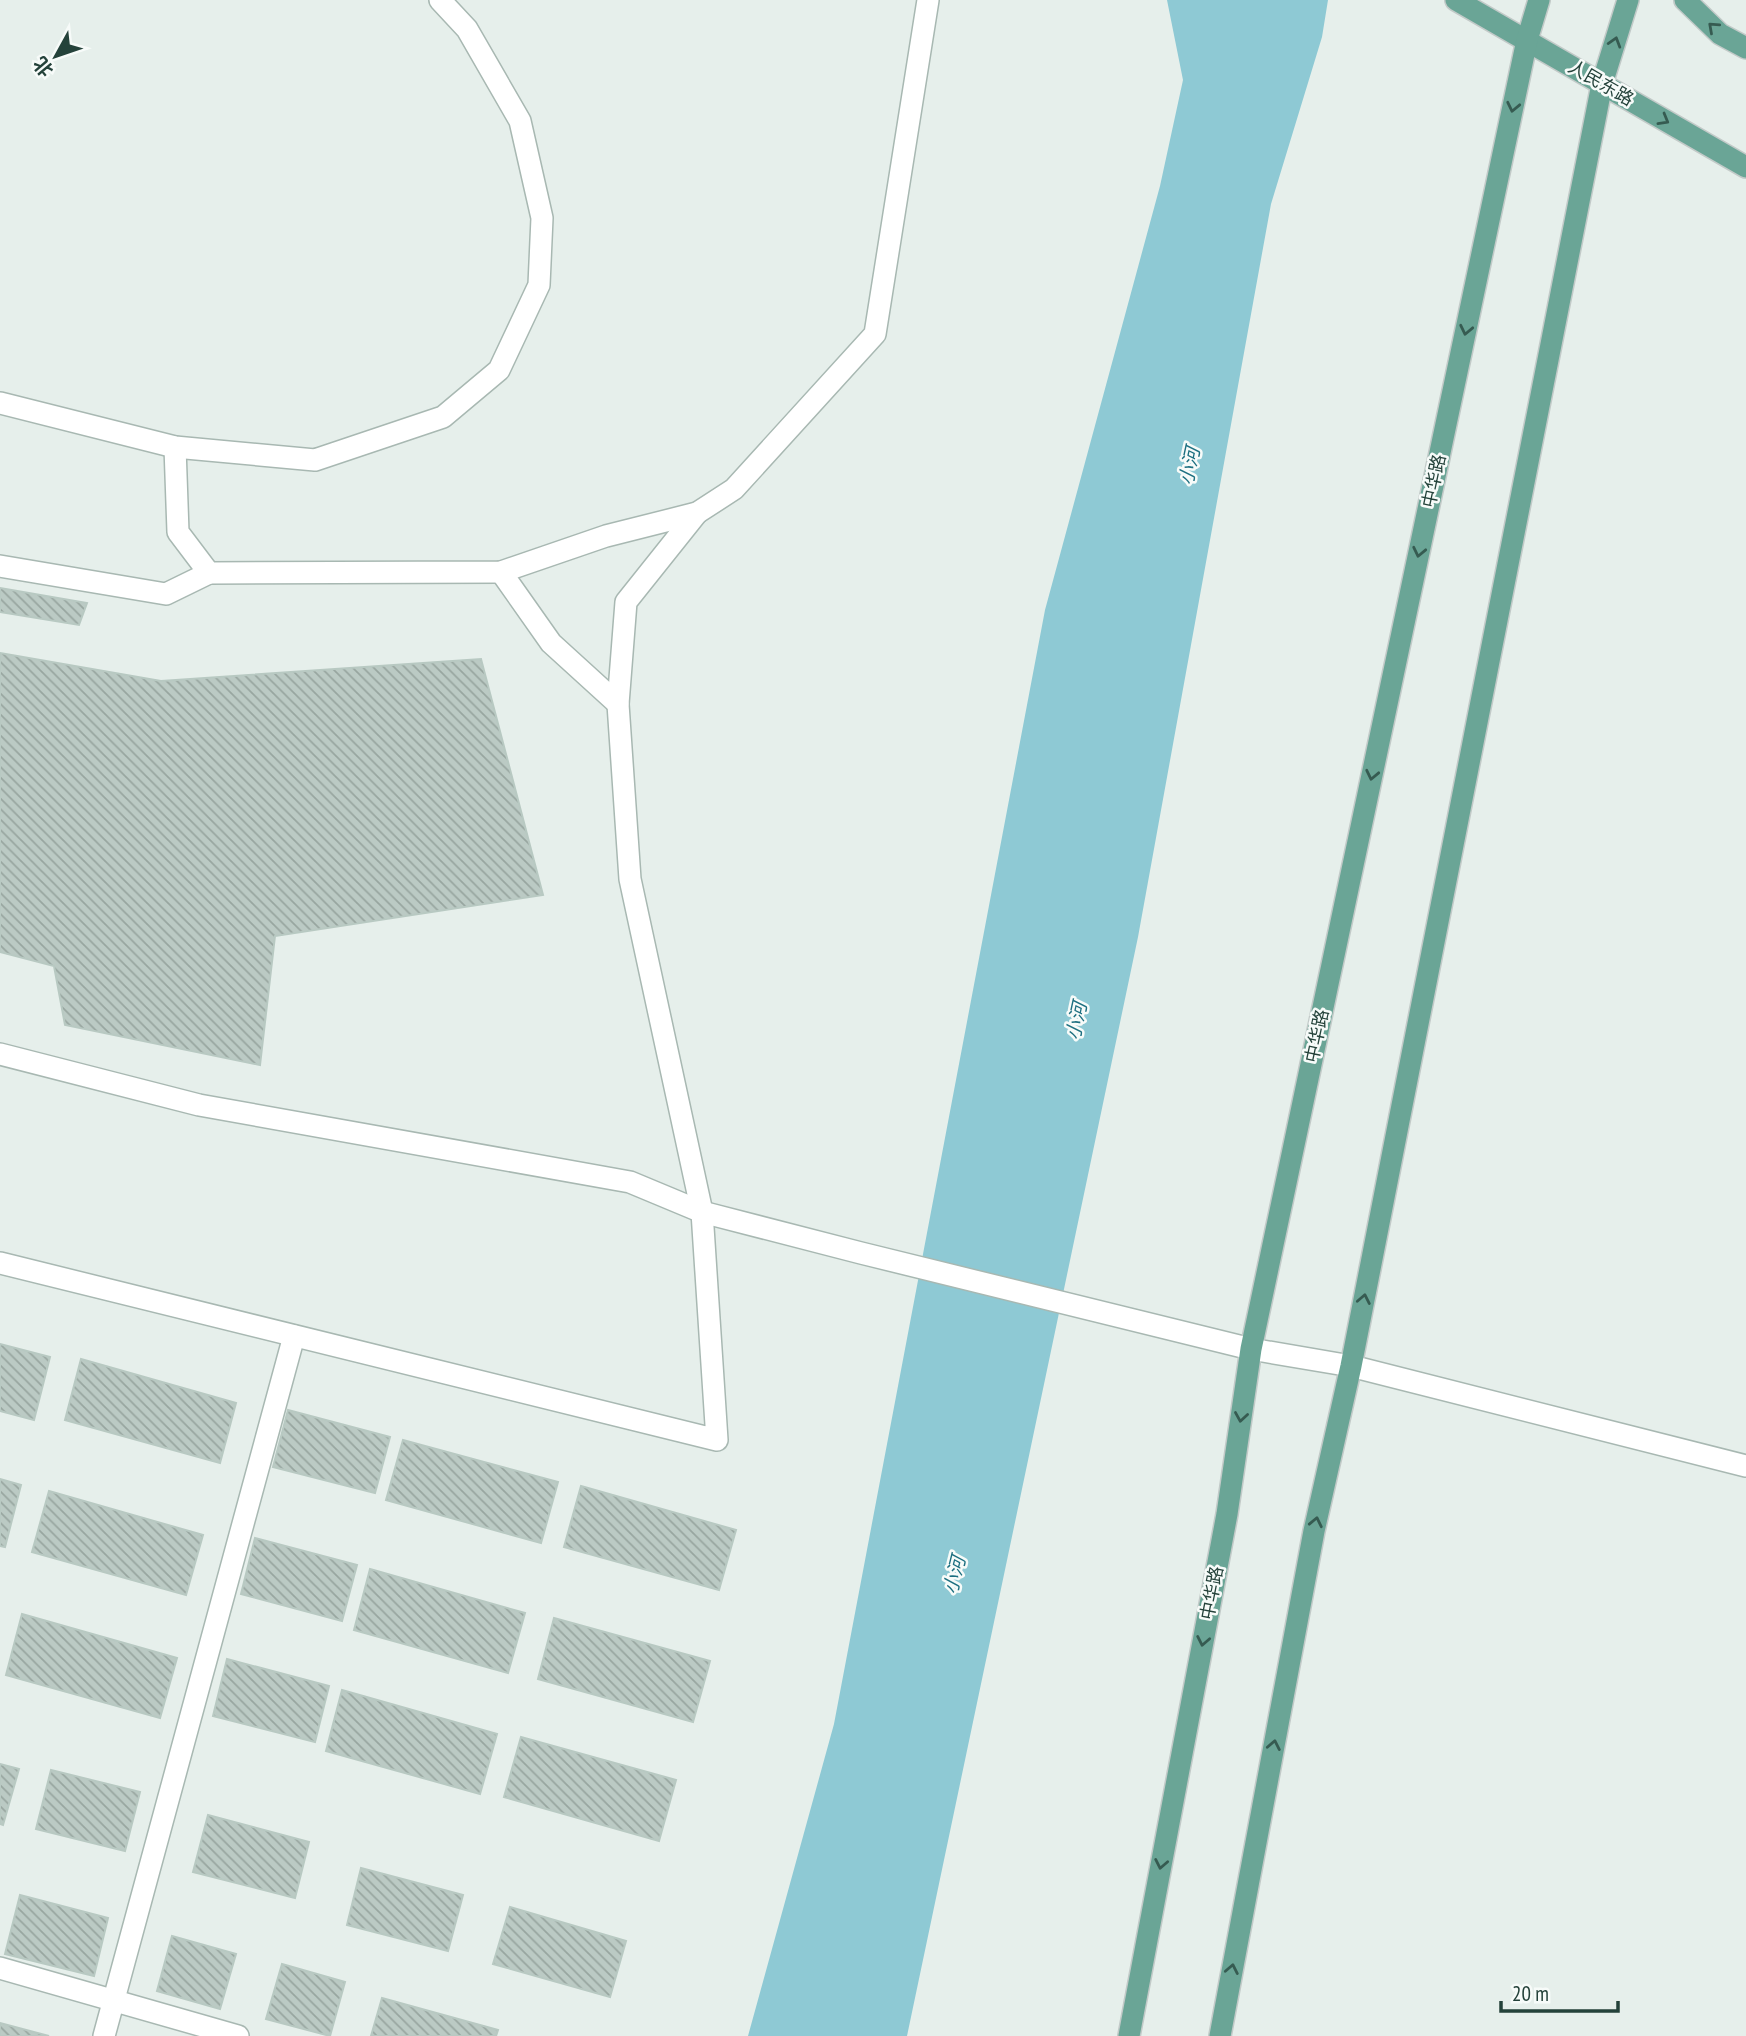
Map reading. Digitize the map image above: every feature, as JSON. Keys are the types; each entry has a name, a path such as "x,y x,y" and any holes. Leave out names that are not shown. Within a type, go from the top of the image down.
{"main road":[{"name":"人民东路","path":"1456,0 1746,167"},
{"name":"中华路","path":"1129,2036 1227,1514 1251,1349 1527,40 1539,0"},
{"path":"1220,2036 1314,1531 1351,1366 1602,84 1628,0"},
{"path":"1685,0 1720,34 1746,48"}],"street":[{"path":"0,403 174,447 315,460 443,417 499,370 538,285 542,218 520,121 467,29 440,0"},
{"path":"0,1263 717,1440 702,1212 630,879 618,704 626,602 697,513 734,489 875,334 928,0"},
{"path":"174,447 178,532 209,573"},
{"path":"0,566 166,594 209,573 501,572 606,536 697,513"},
{"path":"501,572 551,643 618,704"},
{"path":"0,1054 199,1104 630,1182 702,1212 860,1253 1251,1349 1351,1366 1746,1466"},
{"path":"104,2036 294,1336"},
{"path":"0,1968 238,2036"}],"water":[{"name":"小河","path":"1167,0 1328,0 1322,37 1271,204 1138,937 907,2036 748,2036 834,1724 1045,610 1160,186 1183,80"}],"building":[{"path":"0,588 87,603 79,625 0,612"},
{"path":"0,653 161,681 481,659 543,895 275,936 260,1065 65,1025 54,966 0,952"},
{"path":"0,1344 50,1357 34,1420 0,1411"},
{"path":"81,1359 236,1403 220,1463 65,1420"},
{"path":"288,1410 390,1437 375,1493 273,1467"},
{"path":"403,1440 558,1482 541,1543 386,1500"},
{"path":"0,1479 21,1485 5,1547 0,1546"},
{"path":"581,1486 736,1530 719,1590 564,1547"},
{"path":"49,1491 203,1535 186,1595 32,1552"},
{"path":"255,1538 357,1565 342,1621 241,1594"},
{"path":"370,1569 525,1613 508,1673 354,1630"},
{"path":"22,1614 177,1658 160,1718 6,1675"},
{"path":"554,1618 710,1661 693,1722 538,1679"},
{"path":"227,1659 329,1686 315,1742 213,1716"},
{"path":"342,1690 497,1734 480,1794 326,1751"},
{"path":"521,1737 676,1780 659,1841 504,1797"},
{"path":"0,1764 19,1769 3,1825 0,1824"},
{"path":"51,1770 140,1792 125,1851 36,1829"},
{"path":"208,1815 309,1842 295,1898 193,1872"},
{"path":"361,1868 463,1895 448,1951 347,1925"},
{"path":"20,1895 108,1918 94,1976 5,1954"},
{"path":"510,1907 626,1941 610,1997 493,1964"},
{"path":"172,1936 236,1954 220,2009 157,1991"},
{"path":"282,1964 345,1982 330,2036 266,2019"},
{"path":"382,1998 498,2030 496,2036 371,2036"},
{"path":"0,2023 49,2036 0,2036"}]}
